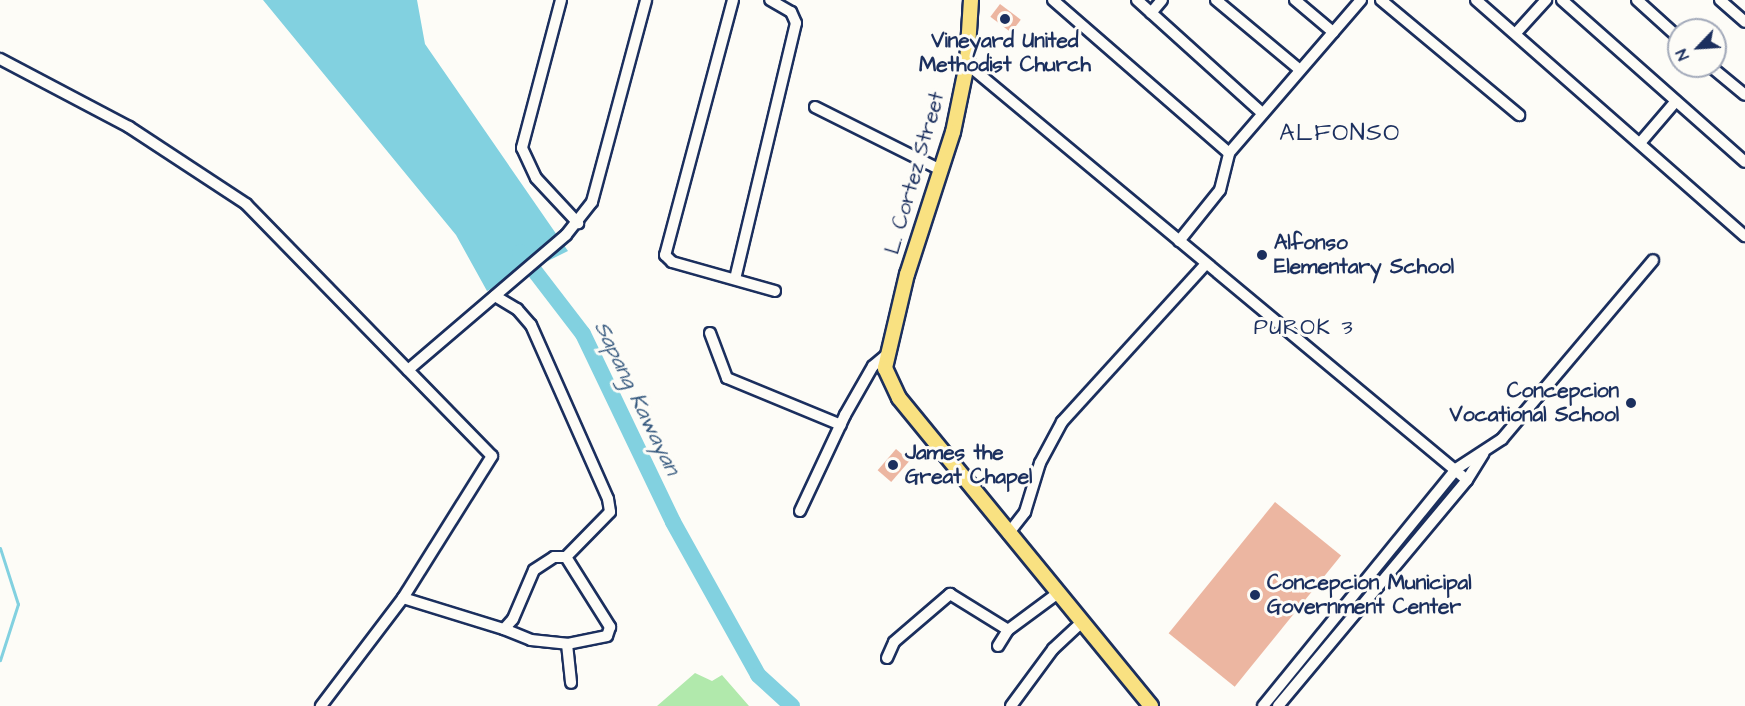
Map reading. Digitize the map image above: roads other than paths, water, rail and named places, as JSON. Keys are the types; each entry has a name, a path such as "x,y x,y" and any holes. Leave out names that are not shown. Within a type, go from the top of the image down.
{"main road":[{"name":"L. Cortez Street","path":"885,356 941,170 967,64 971,0"},
{"path":"885,356 890,384 899,398 1150,706"}],"street":[{"path":"561,0 522,148 536,178 578,223"},
{"path":"408,370 566,235 578,223 592,202 646,0"},
{"path":"733,0 665,252 672,262 775,291"},
{"path":"735,279 796,24 791,12 770,0"},
{"path":"1053,0 1229,153"},
{"path":"1137,0 1262,113"},
{"path":"1151,13 1162,0"},
{"path":"1216,0 1300,70"},
{"path":"1295,0 1333,32"},
{"path":"1179,241 1220,190 1229,153 1361,0"},
{"path":"1381,0 1519,115"},
{"path":"1476,0 1745,236"},
{"path":"1516,33 1546,0"},
{"path":"1562,0 1745,162"},
{"path":"1637,0 1667,27"},
{"path":"1720,0 1745,21"},
{"path":"0,59 129,127 246,204 492,456 403,598 321,706"},
{"path":"967,64 1352,387 1467,480"},
{"path":"1724,78 1745,95"},
{"path":"1640,143 1676,101"},
{"path":"815,107 941,170"},
{"path":"1263,706 1456,469 1485,451 1522,417 1653,260"},
{"path":"1008,534 1025,512 1040,463 1062,422 1206,264"},
{"path":"499,292 531,325 608,500 610,512 566,557 554,557 534,570 513,619 504,628"},
{"path":"710,333 727,378 841,425"},
{"path":"800,511 841,425 873,366 885,356"},
{"path":"1278,706 1467,480 1485,451"},
{"path":"403,598 504,628 531,640 567,644 607,636 610,627 566,557"},
{"path":"886,658 894,642 950,594 1008,630"},
{"path":"998,646 1008,630 1058,594"},
{"path":"1011,706 1053,649 1081,623"},
{"path":"567,644 571,682"}],"water":[{"path":"263,0 417,0 425,44 568,251 487,291 456,235"}],"waterway":[{"name":"Sapang Kawayan","path":"520,252 583,334 673,522 758,675 792,706"},
{"path":"0,548 18,604 0,660"}],"place":[{"name":"Vineyard United Methodist Church","path":"1005,19"},
{"name":"Alfonso Elementary School","path":"1262,255"},
{"name":"Concepcion Vocational School","path":"1631,403"},
{"name":"James the Great Chapel","path":"893,465"},
{"name":"Concepcion Municipal Government Center","path":"1255,595"}],"district":[{"name":"ALFONSO","path":"1340,134"},
{"name":"PUROK 3","path":"1304,328"}]}
